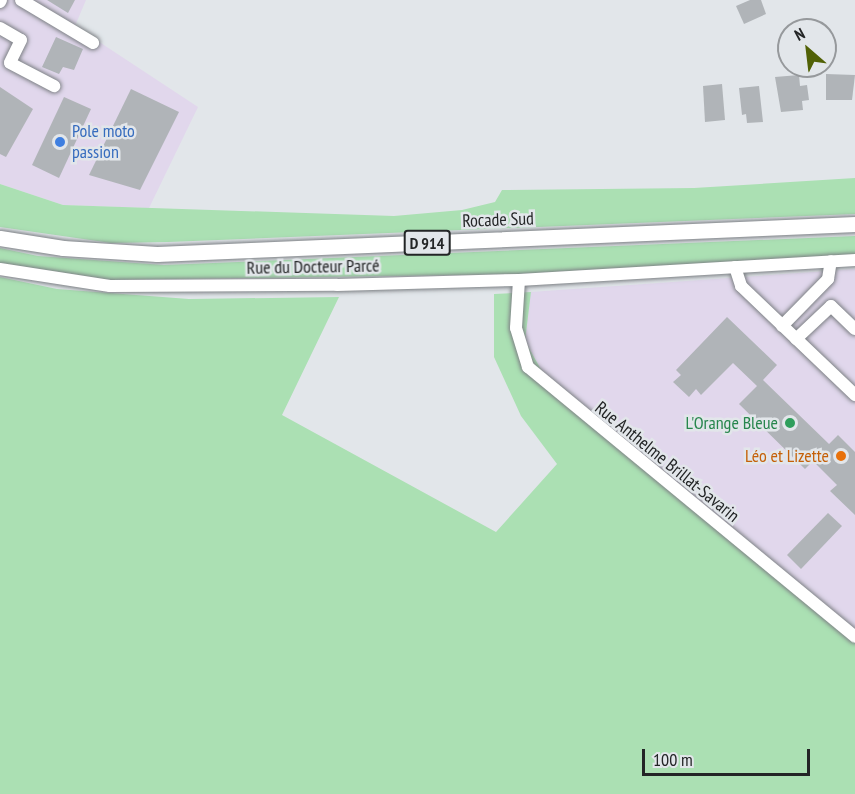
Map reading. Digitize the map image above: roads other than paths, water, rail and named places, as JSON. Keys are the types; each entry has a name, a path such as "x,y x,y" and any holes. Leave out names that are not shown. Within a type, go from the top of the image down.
{"main road":[{"name":"Rocade Sud","path":"0,238 102,252 166,254 855,224"}],"street":[{"path":"21,0 93,43"},
{"path":"0,28 21,40 10,63 54,86"},
{"name":"Rue du Docteur Parcé","path":"0,269 110,286 519,280 855,260"},
{"path":"782,326 828,279 831,261"},
{"path":"735,267 741,286 855,395"},
{"name":"Rue Anthelme Brillat-Savarin","path":"519,280 516,328 528,367 545,385 855,637"},
{"path":"796,339 831,306 855,329"}],"place":[{"name":"Pole moto passion","path":"60,142"},
{"name":"L'Orange Bleue","path":"790,423"},
{"name":"Léo et Lizette","path":"841,456"}]}
